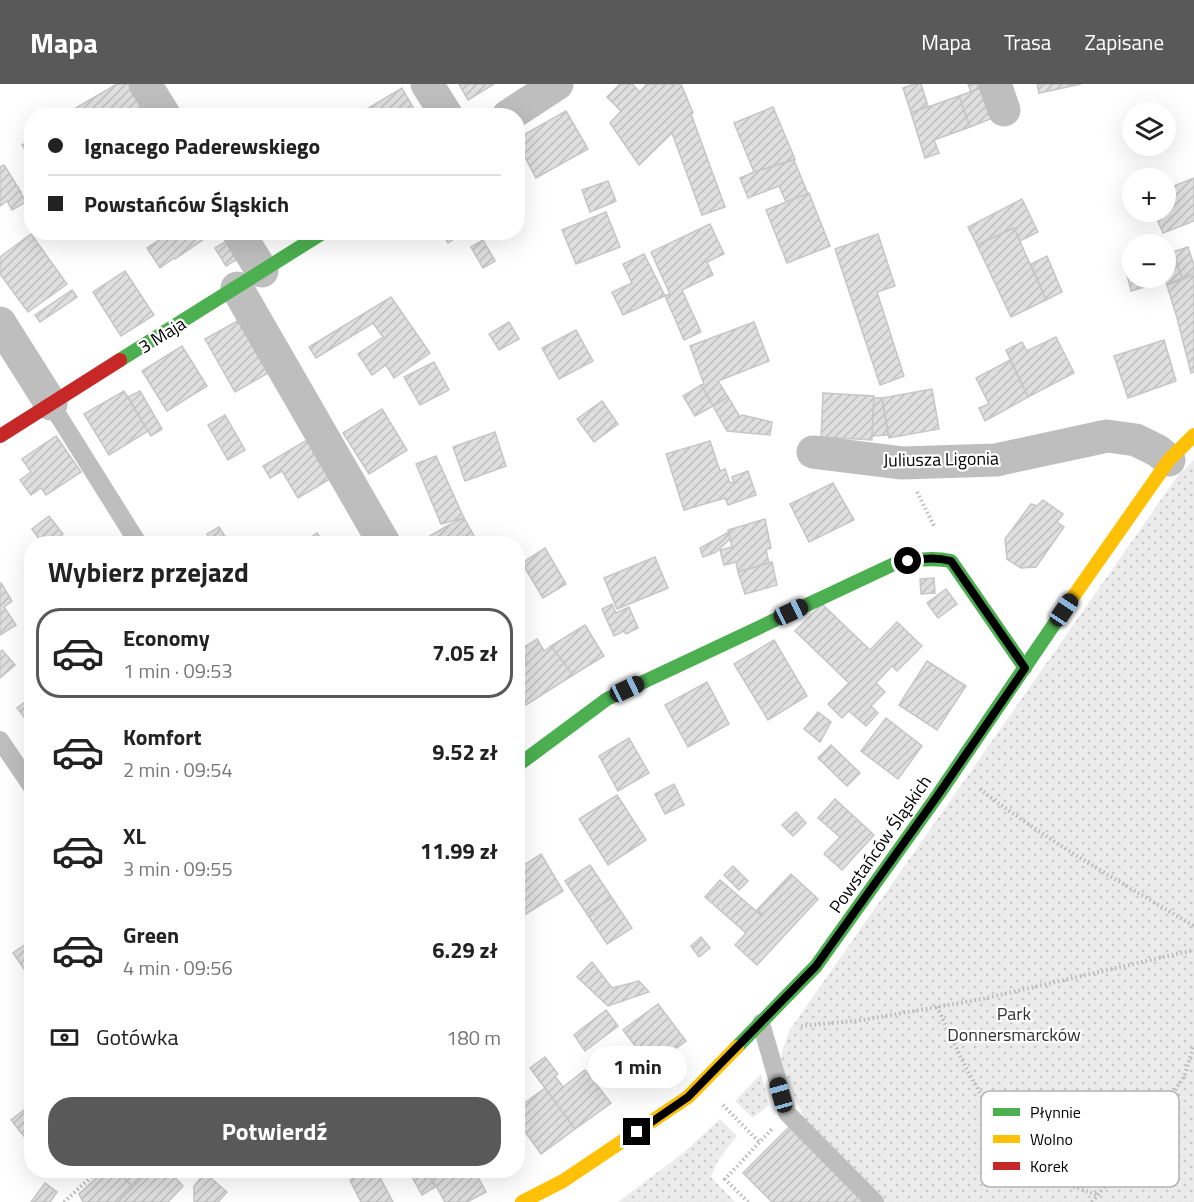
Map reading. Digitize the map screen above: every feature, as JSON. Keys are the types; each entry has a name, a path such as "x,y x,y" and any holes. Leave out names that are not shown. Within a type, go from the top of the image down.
{"street":[{"path":"146,84 160,108"},
{"path":"427,84 442,108"},
{"path":"518,108 546,87"},
{"path":"240,240 249,280 380,536"},
{"name":"3 Maja","path":"0,436 312,240"},
{"path":"0,323 51,404"},
{"name":"Powstańców Śląskich","path":"522,1202 563,1181 688,1097 816,966 938,795 1169,460 1194,435"},
{"name":"Juliusza Ligonia","path":"813,452 902,463 996,460 1107,436 1136,440 1158,451 1169,460"},
{"path":"525,760 607,699 894,564 923,558 951,561 1025,668"}],"lane":[{"path":"51,404 134,536"},
{"path":"0,740 24,775"},
{"path":"761,1023 787,1113 875,1202"},
{"path":"548,1189 561,1202"}],"path":[{"path":"902,463 951,561"},
{"path":"955,769 997,802 1070,850 1194,926"},
{"path":"807,1026 862,1020 982,999 1194,950"},
{"path":"937,1007 981,1095"},
{"path":"1174,1091 1184,1077 1194,1045"},
{"path":"748,1202 725,1179 787,1113"},
{"path":"735,1117 759,1142"},
{"path":"64,1202 90,1178"},
{"path":"1074,1187 1098,1195"},
{"path":"1092,1202 1104,1187"}],"green space":[{"name":"Park Donnersmarcków","path":"1194,460 1194,1202 882,1202 804,1118 779,1062 789,1031 1179,474"},
{"path":"761,1074 769,1105 753,1118 735,1101"},
{"path":"720,1119 737,1136 718,1160 711,1177 735,1202 618,1202 682,1154"}],"building":[{"path":"117,84 131,84 145,108 76,108"},
{"path":"459,84 494,84 468,100"},
{"path":"620,84 632,84 640,92 647,84 681,84 725,207 702,215 672,133 639,165 610,123 621,111 607,97"},
{"path":"921,84 928,106 911,113 903,88"},
{"path":"968,84 983,84 984,87 971,92"},
{"path":"1037,84 1081,84 1039,93"},
{"path":"984,87 995,117 970,127 959,96"},
{"path":"402,88 413,108 368,108"},
{"path":"959,96 970,127 934,140 939,153 925,158 911,113"},
{"path":"773,107 795,159 754,172 734,123"},
{"path":"566,111 588,149 536,178 525,157 525,134"},
{"path":"794,160 808,194 786,202 779,186 748,198 740,178"},
{"path":"4,165 24,199 24,203 12,210 7,201 0,206 0,167"},
{"path":"1194,178 1194,221 1163,233 1158,222 1176,222 1176,185"},
{"path":"608,181 616,201 590,212 582,190"},
{"path":"809,193 830,246 787,263 766,210"},
{"path":"1022,199 1038,232 1020,241 1014,228 977,245 968,227"},
{"path":"606,212 620,247 576,264 562,230"},
{"path":"710,224 724,254 707,262 713,275 682,290 701,332 684,340 665,296 670,294 651,252"},
{"path":"1014,228 1046,300 1011,317 977,245"},
{"path":"878,234 895,286 877,292 904,376 880,385 835,249"},
{"path":"24,239 35,240 67,284 28,312 0,274 0,257"},
{"path":"159,240 202,240 160,268 147,248"},
{"path":"231,240 241,257 226,266 215,248"},
{"path":"483,240 495,261 483,268 471,247"},
{"path":"1188,247 1194,273 1182,278 1176,261 1176,251"},
{"path":"644,254 665,296 623,315 612,292 632,283 623,264"},
{"path":"1047,256 1062,292 1046,300 1031,264"},
{"path":"1176,261 1182,278 1176,281"},
{"path":"125,271 154,315 121,336 93,292"},
{"path":"1194,275 1194,372 1191,373 1168,288 1176,288 1176,282"},
{"path":"72,290 77,297 40,322 35,315"},
{"path":"391,297 430,353 394,378 386,365 372,375 358,354 383,337 373,323 316,358 309,347"},
{"path":"239,320 268,373 235,392 205,339"},
{"path":"509,322 519,339 499,350 489,334"},
{"path":"754,322 769,361 718,381 728,397 713,406 701,385 704,384 690,346"},
{"path":"576,330 593,361 559,379 542,348"},
{"path":"1056,337 1074,373 1028,397 1006,350 1022,342 1027,351"},
{"path":"1164,340 1176,381 1128,398 1114,356"},
{"path":"182,346 207,386 167,411 142,371"},
{"path":"1010,360 1028,397 985,421 979,408 989,404 976,378"},
{"path":"434,362 449,390 420,405 404,377"},
{"path":"701,385 713,406 695,416 683,396"},
{"path":"932,389 939,429 889,438 882,398"},
{"path":"124,391 148,431 109,455 84,414"},
{"path":"140,391 162,429 151,436 128,397"},
{"path":"823,393 874,396 872,440 821,437"},
{"path":"728,397 740,417 742,415 772,422 770,435 727,431 713,406"},
{"path":"874,398 882,398 888,435 872,436"},
{"path":"602,401 618,424 594,442 577,419"},
{"path":"382,409 407,450 369,474 343,433"},
{"path":"225,415 245,450 228,460 208,425"},
{"path":"495,432 506,466 465,481 453,447"},
{"path":"56,436 81,472 46,495 41,488 31,495 20,480 31,472 22,459"},
{"path":"307,440 330,479 298,498 282,471 270,478 263,466"},
{"path":"710,441 720,471 725,469 730,483 734,482 732,477 748,471 756,495 728,505 725,498 684,510 666,454"},
{"path":"436,456 464,518 441,524 416,464"},
{"path":"833,483 854,520 809,542 790,504"},
{"path":"1043,500 1063,514 1057,522 1064,527 1036,567 1021,568 1007,559 1005,539 1031,504 1037,506"},
{"path":"49,516 63,534 37,536 32,529"},
{"path":"464,518 474,536 430,536"},
{"path":"765,519 771,548 766,550 769,563 738,572 736,562 724,565 720,550 732,547 728,530"},
{"path":"219,527 225,536 208,536 207,534"},
{"path":"729,532 730,539 716,552 703,557 700,548"},
{"path":"545,548 566,584 543,598 525,568 525,561"},
{"path":"655,557 668,588 617,609 604,578"},
{"path":"772,562 777,585 745,594 738,572"},
{"path":"934,578 935,593 921,594 920,579"},
{"path":"0,584 12,601 4,607 16,625 0,635"},
{"path":"946,589 957,604 938,618 927,603"},
{"path":"612,604 616,613 629,607 638,628 626,634 624,631 614,636 602,609"},
{"path":"822,604 870,650 897,622 922,646 897,671 892,666 876,683 885,692 871,706 878,713 866,726 849,711 842,718 828,704 849,683 795,631"},
{"path":"585,625 604,656 573,675 551,646"},
{"path":"537,639 544,651 551,646 573,675 526,705 525,663 527,662 525,647"},
{"path":"774,640 807,696 768,720 734,664"},
{"path":"2,650 15,665 0,678 0,652"},
{"path":"927,661 966,686 937,730 899,705"},
{"path":"707,682 729,724 688,747 665,705"},
{"path":"24,703 24,717 17,708"},
{"path":"818,712 831,722 820,742 804,729"},
{"path":"886,718 922,746 898,779 861,751"},
{"path":"629,738 649,773 618,791 599,756"},
{"path":"831,745 860,773 847,786 818,758"},
{"path":"674,784 684,805 665,814 655,794"},
{"path":"617,795 646,840 608,865 579,819"},
{"path":"835,799 874,835 842,870 824,854 840,837 818,818"},
{"path":"796,812 806,823 793,836 782,825"},
{"path":"541,854 563,891 525,915 525,864"},
{"path":"590,865 612,898 587,914 565,881"},
{"path":"733,866 748,881 739,890 724,875"},
{"path":"791,874 818,899 757,965 735,945 746,933 705,897 720,880 762,916 757,910"},
{"path":"612,898 632,928 607,944 587,914"},
{"path":"701,937 710,948 699,957 691,946"},
{"path":"24,945 24,969 13,953"},
{"path":"592,962 612,988 639,981 649,992 608,1006 577,977"},
{"path":"658,1004 686,1041 651,1067 623,1030"},
{"path":"606,1010 618,1026 585,1051 574,1035"},
{"path":"545,1057 558,1074 555,1076 563,1087 585,1070 611,1103 575,1129 530,1068"},
{"path":"545,1088 575,1129 541,1154 525,1132 525,1103"},
{"path":"24,1110 24,1136 11,1120"},
{"path":"789,1127 863,1202 772,1202 743,1173"},
{"path":"96,1178 124,1178 133,1187 118,1202 83,1202 79,1194"},
{"path":"124,1178 142,1178 133,1187"},
{"path":"142,1178 176,1178 183,1186 168,1202 118,1202"},
{"path":"201,1178 211,1178 227,1192 218,1202 194,1202 194,1186"},
{"path":"380,1178 393,1202 361,1202 350,1180"},
{"path":"413,1178 430,1178 435,1187 422,1195"},
{"path":"432,1178 478,1178 486,1192 467,1202 445,1202"},
{"path":"45,1183 57,1192 50,1202 31,1202"}],"traffic: fast":[{"path":"120,360 311,240"},
{"path":"525,760 607,699 894,564 915,560 951,561 1025,668"},
{"path":"737,1047 816,966 938,795 1059,617"}],"traffic: slow":[{"path":"1059,617 1169,460 1194,435"},
{"path":"522,1202 563,1181 688,1097 737,1047"}],"traffic: jam":[{"path":"0,436 120,360"}],"route":[{"path":"637,1132 688,1097 816,966 1025,668 951,561 923,558 908,561"}]}
